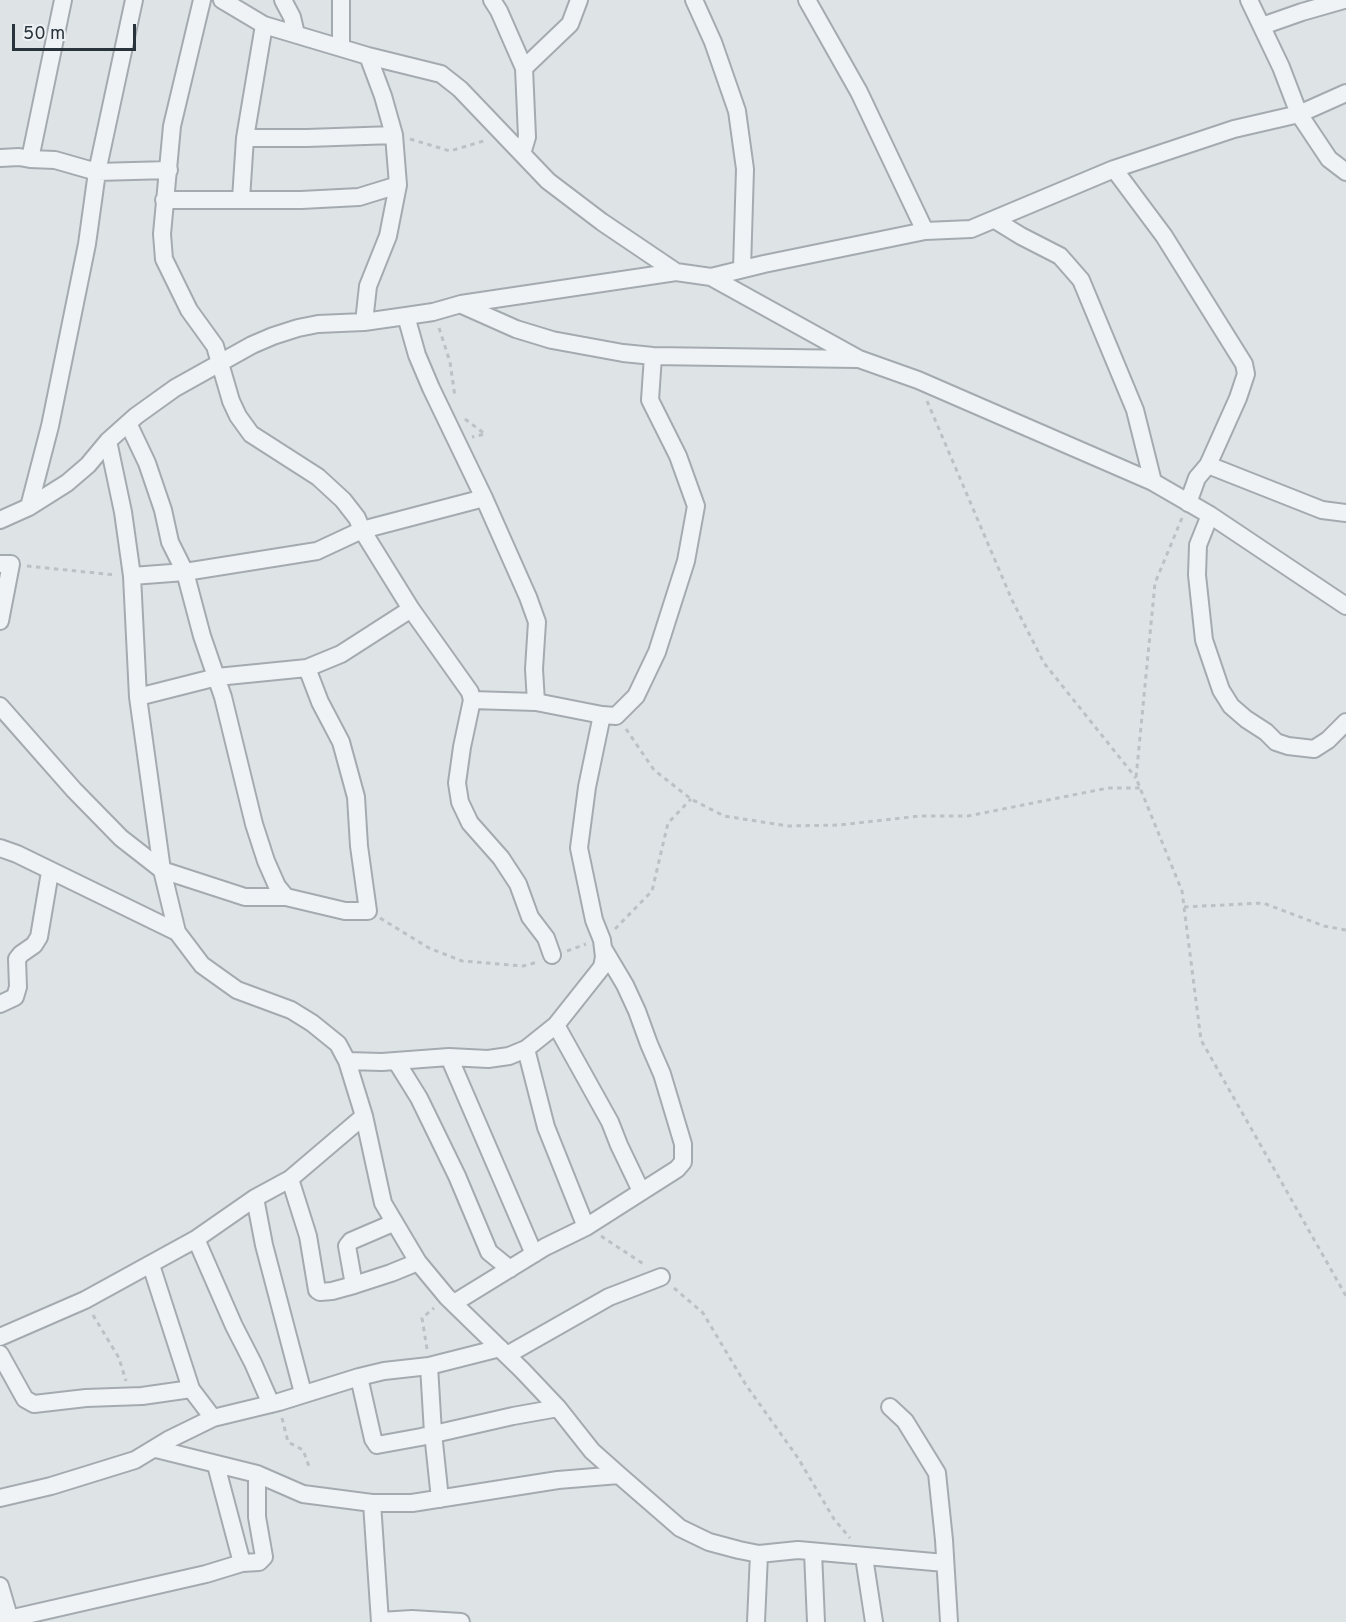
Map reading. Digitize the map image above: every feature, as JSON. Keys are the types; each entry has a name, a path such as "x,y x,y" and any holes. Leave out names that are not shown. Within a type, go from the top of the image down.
{"street":[{"path":"30,159 63,0"},
{"path":"29,507 51,426 87,244 97,172 134,0"},
{"path":"202,0 172,126 164,200 162,234 164,259 189,310 215,346 235,408 251,434 318,477 343,500 357,518 362,530 411,609 470,692 472,700 457,783 460,802 470,824 501,858 518,884 530,917 546,938 552,955"},
{"path":"222,0 264,25 368,56 441,74 460,89 548,181 602,222 676,272"},
{"path":"283,0 292,17 296,34"},
{"path":"341,48 343,0"},
{"path":"492,0 524,68 527,137 522,154"},
{"path":"524,68 570,24 579,0"},
{"path":"694,0 713,42 737,111 745,169 742,269"},
{"path":"807,0 859,92 926,231"},
{"path":"1249,0 1281,67 1299,114 1329,159 1346,172"},
{"path":"1262,26 1344,0"},
{"path":"241,199 245,138 264,25"},
{"path":"364,322 368,286 388,236 398,185 394,135 368,56"},
{"path":"711,277 926,231 971,229 1114,169 1234,129 1299,114 1346,93"},
{"path":"245,138 394,135"},
{"path":"0,158 55,160 97,172 169,170"},
{"path":"1114,169 1164,236 1244,364 1246,374 1238,398 1208,465 1197,478 1188,503"},
{"path":"164,200 301,200 359,197 398,185"},
{"path":"995,220 1060,256 1082,280 1135,410 1153,482"},
{"path":"0,520 29,507 67,483 88,465 108,441 128,423 175,388 252,345 298,328 406,316 433,312 461,304 676,272 711,277 859,359 918,380 1153,482 1210,515 1346,606"},
{"path":"461,304 516,329 552,340 652,356 859,359"},
{"path":"406,316 421,363 484,498 537,622 534,669 536,702"},
{"path":"450,1300 586,1227 683,1162 683,1144 662,1074 625,985 603,947 594,920 579,848 587,787 609,715 636,696 657,652 686,561 696,506 678,456 650,400 652,356"},
{"path":"128,423 147,463 163,510 170,542 185,572 202,636 216,677 254,824 270,869 286,897"},
{"path":"108,441 123,512 132,576 138,697 162,870 177,932 202,965 237,990 291,1010 338,1044 347,1061 364,1116 383,1203 418,1262 450,1300 558,1408 592,1451 680,1528 709,1542 759,1554 798,1550 945,1563"},
{"path":"1208,465 1322,510 1346,513"},
{"path":"132,576 185,572 318,551 362,530 484,498"},
{"path":"1210,515 1198,545 1197,575 1204,640 1221,690 1231,706 1276,742 1288,746 1314,749 1328,740 1346,722"},
{"path":"0,621 5,564"},
{"path":"138,697 216,677 307,668 341,654 411,609"},
{"path":"0,706 74,790 121,838 162,870 245,897 286,897 345,911 368,911 359,846 356,797 341,742 320,702 307,668"},
{"path":"472,700 536,702 609,715"},
{"path":"0,848 17,854 177,932"},
{"path":"0,1004 15,997 18,987 17,959 34,945 39,937 51,872"},
{"path":"347,1061 396,1061 450,1057 488,1059 509,1056 526,1049 556,1025 602,967 603,947"},
{"path":"556,1025 610,1122 641,1191"},
{"path":"526,1049 546,1127 586,1227"},
{"path":"450,1057 534,1254"},
{"path":"396,1061 419,1098 457,1176 489,1252 510,1269"},
{"path":"0,1337 84,1300 196,1239 255,1198 290,1179 364,1116"},
{"path":"290,1179 308,1236 317,1290 320,1292 332,1291 391,1274 418,1262"},
{"path":"255,1198 264,1245 303,1393"},
{"path":"354,1285 347,1246 351,1241 393,1223"},
{"path":"196,1239 234,1326 275,1403"},
{"path":"151,1265 191,1389 213,1418"},
{"path":"0,1498 79,1478 135,1460 168,1440 213,1418 275,1403 384,1371 429,1366 503,1351 609,1297 661,1276"},
{"path":"0,1354 25,1399 34,1404 128,1395 142,1396 191,1389"},
{"path":"429,1366 440,1499"},
{"path":"359,1377 374,1443 381,1444 558,1408"},
{"path":"890,1407 904,1421 937,1473 949,1622"},
{"path":"156,1449 257,1474 303,1494 372,1503 412,1503 558,1480 619,1475"},
{"path":"216,1465 242,1563"},
{"path":"0,1586 5,1620 206,1574 242,1563 259,1562 264,1557 257,1517 257,1474"},
{"path":"372,1503 380,1621 412,1619 460,1622"},
{"path":"813,1552 816,1622"},
{"path":"756,1622 759,1554"},
{"path":"864,1557 874,1622"}],"path":[{"path":"394,135 450,151 504,135"},
{"path":"433,312 450,362 455,400"},
{"path":"918,380 1012,600 1044,663 1136,778 1182,891 1201,1040 1346,1296"},
{"path":"457,440 485,434 465,419 460,409"},
{"path":"1136,778 1155,583 1188,503"},
{"path":"5,564 132,576"},
{"path":"609,715 654,770 691,799 724,816 788,826 840,825 919,816 969,816 1108,788 1140,788"},
{"path":"1184,907 1263,903 1324,926 1346,930"},
{"path":"586,1227 661,1276 703,1313 746,1385 798,1458 834,1519 864,1557"},
{"path":"84,1300 118,1358 128,1395"},
{"path":"429,1366 422,1318 450,1300"},
{"path":"275,1403 288,1442 303,1450 310,1469"}]}
